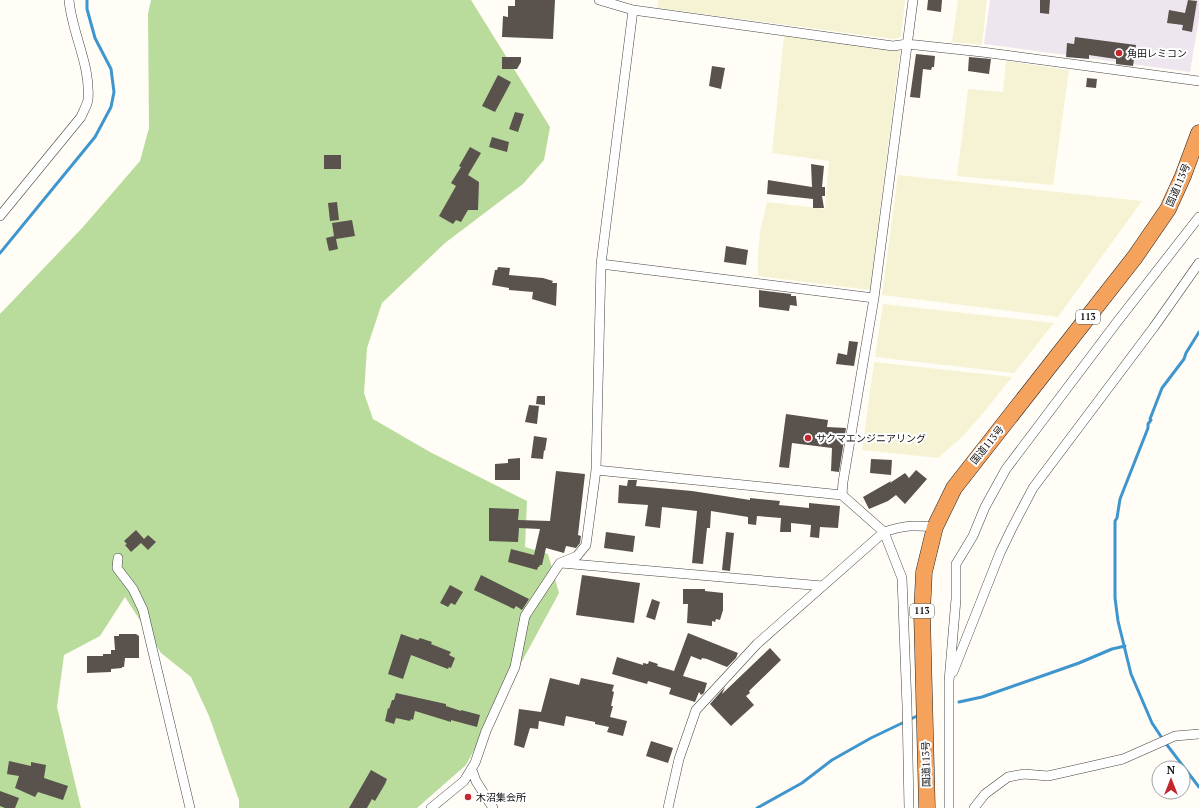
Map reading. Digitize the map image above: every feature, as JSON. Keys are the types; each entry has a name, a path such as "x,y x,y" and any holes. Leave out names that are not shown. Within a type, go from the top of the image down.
{"highway":[{"name":"国道113号","path":"927,808 922,613 924,572 935,527 954,488 1135,257 1168,209 1183,176 1199,133"}],"street":[{"path":"0,216 81,117 88,101 87,70 70,15 69,0"},
{"path":"599,0 633,10 893,46 907,44 982,52 1199,81"},
{"path":"842,495 874,298 913,0"},
{"path":"431,808 464,781 472,770 486,731 515,667 525,616 560,563 576,556 586,545 596,470 601,264 633,10"},
{"path":"950,808 949,681 956,599 956,564 973,536 985,507 1006,469 1112,328 1199,218"},
{"path":"949,681 1000,553 1033,488 1154,327 1199,263"},
{"path":"601,264 874,298"},
{"path":"596,470 842,495 884,532 902,578 909,808"},
{"path":"668,808 679,759 696,710 757,644 884,532 900,527 914,525 935,527"},
{"path":"118,558 117,568 134,589 143,610 190,808"},
{"path":"560,563 823,586"},
{"path":"974,808 985,794 1008,777 1024,774 1048,776 1123,759 1175,736 1199,734"},
{"path":"472,770 476,781 493,808"}],"shaded area":[{"path":"658,0 905,0 901,37 894,39 657,8"},
{"path":"958,0 987,0 982,45 952,42"},
{"path":"990,0 1199,0 1199,18 1190,72 984,44"},
{"path":"784,36 900,51 870,290 758,276 760,232 767,202 825,209 829,161 772,153"},
{"path":"1006,61 1069,70 1053,185 957,176 968,89 1003,92"},
{"path":"898,175 1142,201 1058,317 882,295"},
{"path":"883,304 1054,323 1014,373 875,357"},
{"path":"874,362 1012,377 962,437 938,458 862,450"}],"green space":[{"path":"151,0 471,0 550,127 544,160 523,184 445,243 382,303 367,348 364,393 373,419 430,452 527,501 525,547 548,554 559,593 466,765 417,808 239,808 239,800 209,716 191,677 161,653 125,597 100,636 64,655 57,707 81,808 0,808 0,314 83,227 140,161 149,128 148,14"}],"building":[{"path":"515,0 555,0 553,39 502,37 503,16 508,17 508,6 515,6"},
{"path":"928,0 942,0 941,12 927,10"},
{"path":"1040,0 1050,0 1049,14 1040,13"},
{"path":"1188,0 1197,1 1192,32 1182,30 1183,25 1167,23 1169,10 1185,13"},
{"path":"1075,37 1136,45 1133,66 1116,64 1116,59 1089,55 1089,59 1066,57 1067,43 1074,44"},
{"path":"916,54 935,56 934,67 932,67 931,70 923,69 920,98 910,97"},
{"path":"502,57 521,57 521,62 517,69 502,69"},
{"path":"969,57 991,59 989,74 968,71"},
{"path":"712,66 725,68 721,89 709,86"},
{"path":"498,75 511,82 495,112 482,106"},
{"path":"1087,78 1097,79 1096,88 1086,87"},
{"path":"515,112 524,114 518,132 509,129"},
{"path":"492,137 509,142 507,152 489,147"},
{"path":"470,147 481,153 468,175 479,182 478,210 468,210 461,222 456,220 453,224 439,216 456,186 451,183 461,167 459,166"},
{"path":"324,155 341,155 341,169 324,169"},
{"path":"811,164 824,166 822,187 825,187 825,196 822,196 824,208 813,208 813,199 767,194 768,180 812,187"},
{"path":"337,202 339,220 330,221 328,203"},
{"path":"352,220 355,236 336,239 338,249 329,251 326,238 334,236 332,223"},
{"path":"726,246 748,250 746,265 724,262"},
{"path":"498,267 510,268 509,275 543,278 553,281 552,283 557,283 556,306 532,299 533,292 509,290 509,288 492,285 495,270 497,270"},
{"path":"759,290 796,296 797,306 790,305 789,311 759,307"},
{"path":"849,341 858,342 854,366 836,364 838,353 847,355"},
{"path":"537,396 545,396 545,405 536,404"},
{"path":"529,405 539,406 537,424 525,422"},
{"path":"786,414 828,420 827,427 846,428 839,472 831,471 832,448 792,443 789,468 779,467"},
{"path":"534,436 547,438 543,459 531,458"},
{"path":"520,458 520,480 495,480 495,464 508,463 508,459"},
{"path":"871,459 892,460 891,475 870,473"},
{"path":"916,470 927,479 905,504 896,495 888,501 869,509 863,497 891,481 890,483 905,473 909,478"},
{"path":"556,471 585,474 578,535 581,536 580,543 576,548 566,546 564,553 546,548 542,565 538,567 537,570 508,562 511,549 534,555 540,529 519,528 518,542 489,541 489,508 519,509 518,520 550,521"},
{"path":"628,480 637,480 636,486 692,491 750,500 750,498 780,501 779,505 809,508 809,503 840,506 838,528 820,527 819,538 810,537 811,525 791,523 791,532 780,532 781,518 757,516 756,525 748,524 748,517 711,511 710,528 707,528 703,564 692,563 697,511 662,507 660,528 645,526 648,505 618,503 619,485 627,486"},
{"path":"136,530 144,539 148,535 156,542 148,550 141,543 131,552 125,545 127,544 124,541"},
{"path":"606,532 635,536 633,552 604,548"},
{"path":"726,532 734,533 730,571 722,570"},
{"path":"481,575 529,599 522,610 516,606 514,609 474,590"},
{"path":"582,575 640,583 634,623 576,615"},
{"path":"450,585 463,592 455,605 451,603 448,607 440,603"},
{"path":"683,589 705,589 705,591 723,593 723,610 720,620 716,619 715,622 712,621 712,626 687,623 688,604 683,604"},
{"path":"652,599 660,602 655,620 646,617"},
{"path":"688,633 738,653 736,658 727,667 707,659 702,658 701,660 691,656 683,676 707,683 704,693 701,695 699,692 695,702 669,694 671,688 648,681 647,684 612,674 617,657 643,665 643,663 648,664 649,661 658,664 657,666 674,671"},
{"path":"119,634 136,634 139,636 139,658 125,658 124,667 111,669 111,672 87,673 87,656 103,656 103,654 111,654 111,650 115,650 114,636 119,636"},
{"path":"401,634 418,640 420,638 432,642 431,644 451,652 449,655 455,658 451,668 449,667 448,669 411,655 403,679 388,674"},
{"path":"770,648 781,660 749,691 750,693 746,696 754,705 731,726 710,704 725,687 722,694"},
{"path":"550,678 579,685 581,678 614,685 611,706 613,706 610,717 627,721 623,736 607,732 609,727 595,724 595,722 566,716 564,726 539,721 538,729 530,728 524,748 514,745 519,709 541,712"},
{"path":"396,693 446,704 446,706 461,711 480,715 477,727 451,720 451,722 415,711 413,720 411,719 410,721 396,718 394,724 385,721 388,708 389,709 392,700 394,700"},
{"path":"651,741 673,748 668,763 646,756"},
{"path":"9,761 31,766 31,762 46,765 44,778 68,786 63,800 38,792 35,797 15,788 19,776 7,774"},
{"path":"371,770 387,779 385,784 375,801 372,799 367,808 349,808"},
{"path":"0,791 19,798 15,808 5,808 0,806"}],"waterway":[{"path":"0,253 95,137 111,107 114,92 111,69 95,38 87,9 87,0"},
{"path":"1199,332 1184,359 1162,388 1120,499 1117,518 1115,521 1115,598 1118,621 1131,674 1152,723 1199,787"},
{"path":"959,702 982,697 1079,663 1112,649 1125,646"},
{"path":"757,808 802,783 832,760 871,738 919,715"}],"place":[{"name":"角田レミコン","path":"1119,53"},
{"name":"サクマエンジニアリング","path":"808,438"},
{"name":"木沼集会所","path":"468,797"}]}
